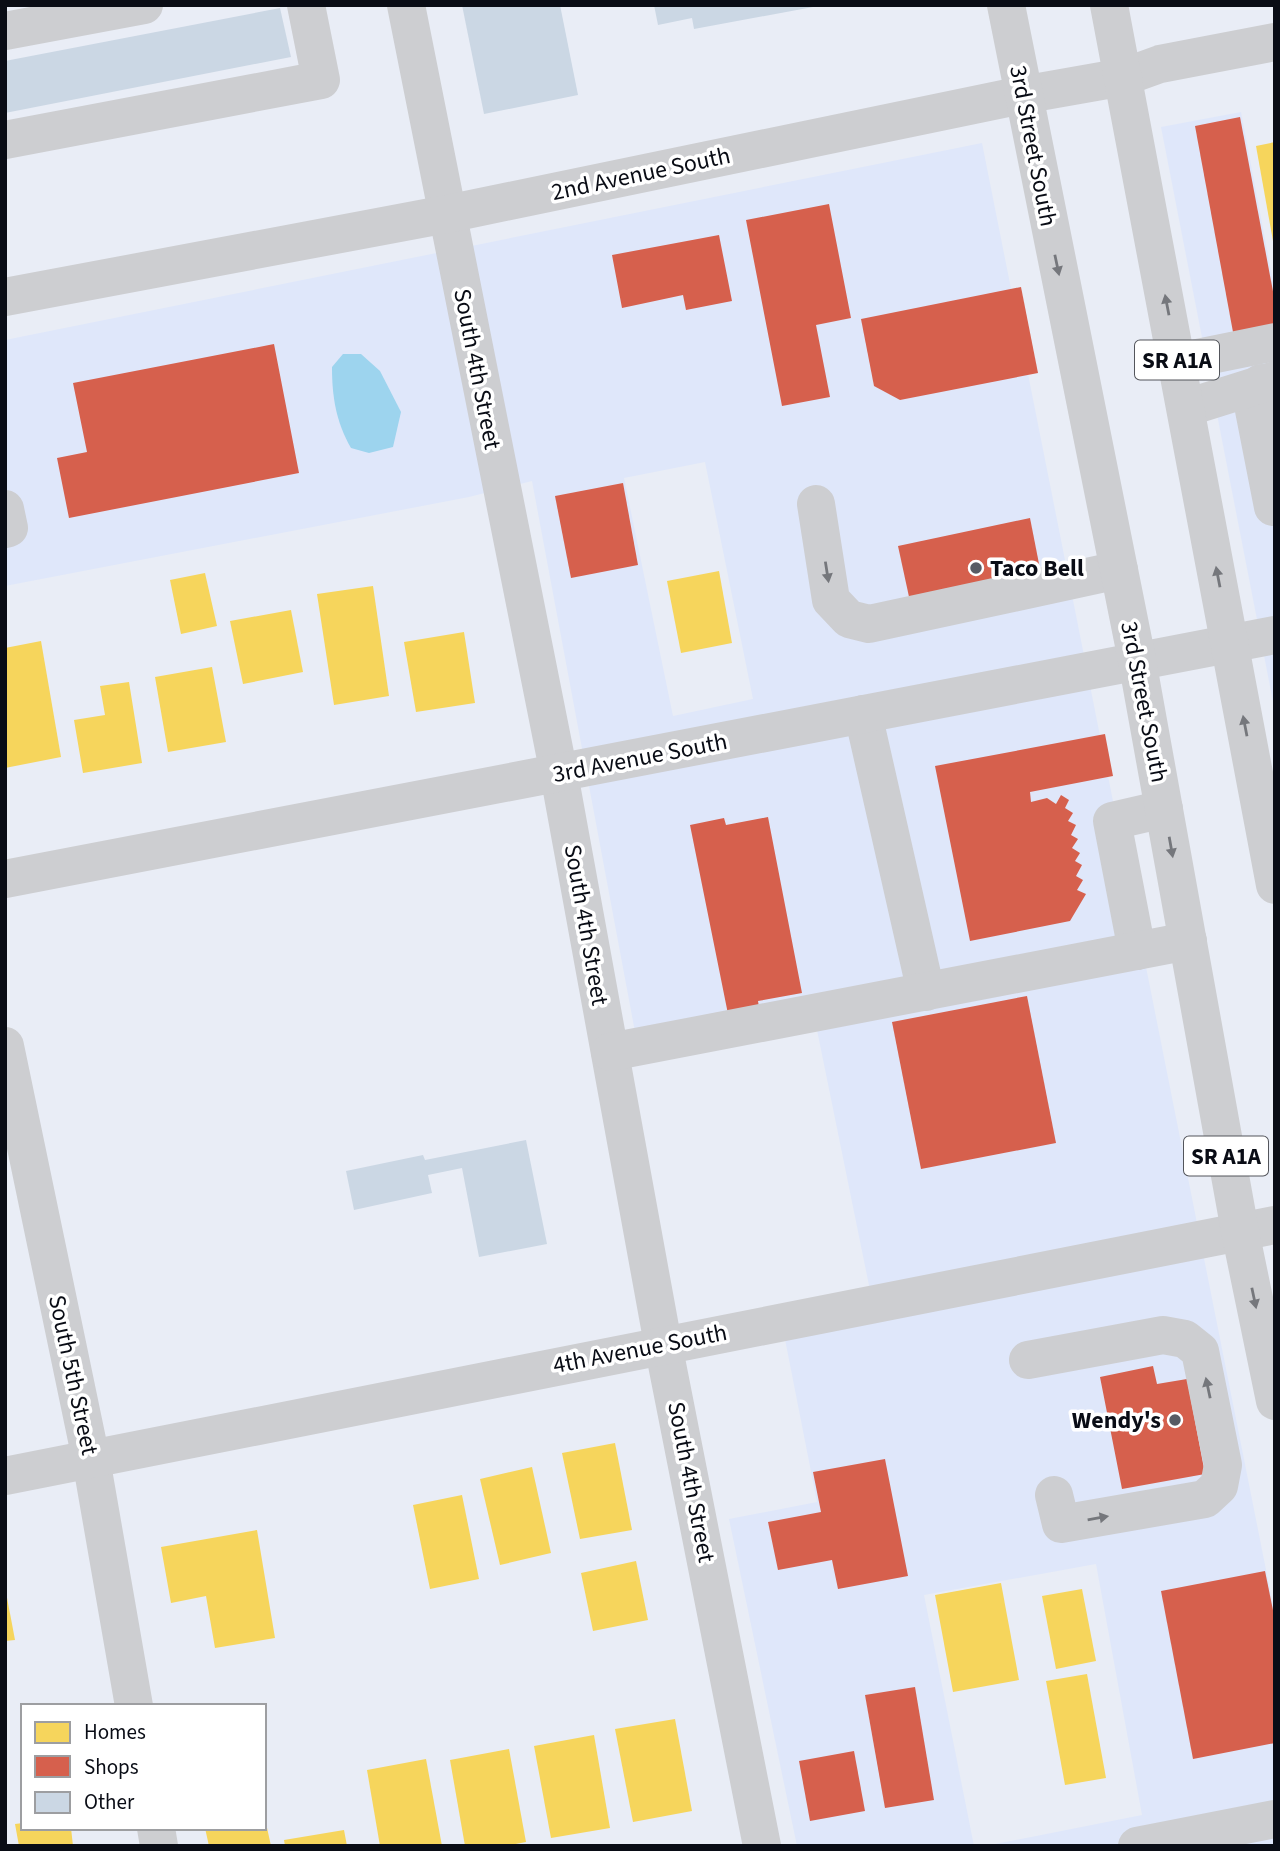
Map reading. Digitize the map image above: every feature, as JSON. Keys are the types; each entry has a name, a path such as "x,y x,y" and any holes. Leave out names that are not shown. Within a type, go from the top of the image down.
{"street":[{"path":"5,32 144,5"},
{"path":"5,140 321,80 306,5"},
{"name":"South 4th Street","path":"406,5 559,774 663,1344 762,1846"},
{"name":"3rd Street South","path":"1006,5 1137,660 1188,941 1257,1228 1275,1401"},
{"name":"SR A1A","path":"1109,5 1275,885"},
{"name":"2nd Avenue South","path":"5,297 447,215 1022,94 1124,77 1160,64 1275,42"},
{"path":"1177,362 1275,342"},
{"path":"1186,408 1268,382"},
{"path":"1268,382 1254,410 1273,507"},
{"path":"816,504 831,600 849,619 869,624 1119,570"},
{"path":"5,509 9,528 5,529"},
{"name":"3rd Avenue South","path":"5,879 1275,635"},
{"path":"863,714 926,992"},
{"path":"1137,951 1112,821 1164,809"},
{"path":"610,1052 1188,941"},
{"name":"South 5th Street","path":"5,1046 91,1459 134,1704"},
{"name":"4th Avenue South","path":"5,1476 1257,1228"},
{"path":"1028,1360 1163,1335 1185,1339 1200,1351 1223,1465 1219,1486 1205,1499 1061,1524 1054,1495"},
{"path":"1137,1846 1275,1819"}],"shaded area":[{"path":"1241,112 1275,292 1275,712 1161,127"},
{"path":"982,143 1275,1615 1275,1846 985,1846 1142,1815 1096,1564 924,1595 974,1846 797,1846 729,1519 817,1502 782,1324 873,1305 817,1030 641,1064 532,481 469,497 5,586 5,340","holes":["705,462 753,699 673,716 624,478"]}],"water":[{"path":"343,354 361,354 380,371 401,412 393,447 369,453 351,448 338,419 333,389 332,367"}],"building: Homes":[{"path":"1275,142 1275,241 1273,241 1256,146"},
{"path":"719,571 732,643 681,653 667,581"},
{"path":"205,573 217,626 181,634 170,580"},
{"path":"373,586 389,696 334,705 317,594"},
{"path":"291,610 303,672 243,684 230,621"},
{"path":"464,632 475,703 416,712 404,642"},
{"path":"41,641 61,757 5,768 5,648"},
{"path":"212,667 226,742 168,752 155,677"},
{"path":"129,682 142,763 83,773 74,720 105,715 100,686"},
{"path":"615,1443 632,1530 580,1539 562,1453"},
{"path":"532,1467 551,1553 500,1565 480,1479"},
{"path":"462,1495 479,1579 430,1589 413,1505"},
{"path":"257,1530 275,1638 215,1648 206,1596 171,1603 161,1547"},
{"path":"636,1561 648,1620 593,1631 581,1573"},
{"path":"1001,1583 1019,1680 953,1692 935,1595"},
{"path":"5,1587 15,1640 5,1641"},
{"path":"1082,1589 1096,1661 1056,1669 1042,1596"},
{"path":"1087,1674 1106,1778 1065,1785 1046,1681"},
{"path":"675,1719 692,1811 633,1822 615,1729"},
{"path":"594,1735 610,1828 551,1838 534,1746"},
{"path":"509,1749 526,1842 506,1846 465,1846 450,1760"},
{"path":"426,1759 442,1846 380,1846 367,1770"},
{"path":"21,1823 21,1830 71,1830 73,1846 19,1846 15,1824"},
{"path":"266,1823 271,1846 209,1846 205,1830 266,1830"},
{"path":"344,1830 347,1846 285,1846 284,1840"}],"building: Shops":[{"path":"1240,117 1275,302 1275,336 1235,343 1195,126"},
{"path":"829,204 851,318 816,325 830,397 782,406 746,220"},
{"path":"719,235 732,301 686,310 683,295 622,308 612,255"},
{"path":"1021,287 1038,373 900,400 874,386 861,319"},
{"path":"274,344 299,473 69,518 57,458 87,452 73,383"},
{"path":"623,483 638,565 571,578 555,496"},
{"path":"1030,518 1042,579 911,606 898,546"},
{"path":"1105,734 1113,776 1030,792 1031,802 1047,798 1056,804 1061,795 1069,800 1065,808 1073,813 1068,821 1076,825 1071,835 1078,839 1072,848 1080,853 1075,861 1082,865 1076,876 1083,880 1077,890 1086,894 1070,921 970,941 935,766"},
{"path":"768,817 802,993 758,1001 759,1007 728,1014 690,825 724,818 726,825"},
{"path":"1027,996 1056,1143 921,1169 892,1022"},
{"path":"1153,1366 1157,1384 1187,1379 1205,1474 1122,1489 1100,1377"},
{"path":"885,1459 908,1576 838,1589 832,1560 778,1570 768,1522 821,1512 813,1472"},
{"path":"1265,1571 1275,1620 1275,1743 1193,1759 1161,1591"},
{"path":"915,1687 934,1800 885,1808 865,1695"},
{"path":"854,1751 865,1811 810,1821 799,1761"}],"building: Other":[{"path":"462,5 560,5 578,95 484,114"},
{"path":"654,5 813,7 694,29 692,18 658,25"},
{"path":"280,8 291,57 5,113 5,61"},
{"path":"526,1140 547,1244 479,1257 462,1168 428,1175 432,1193 354,1210 346,1171 423,1155 425,1160"}],"place":[{"name":"Taco Bell","path":"976,568"},
{"name":"Wendy's","path":"1175,1420"}]}
